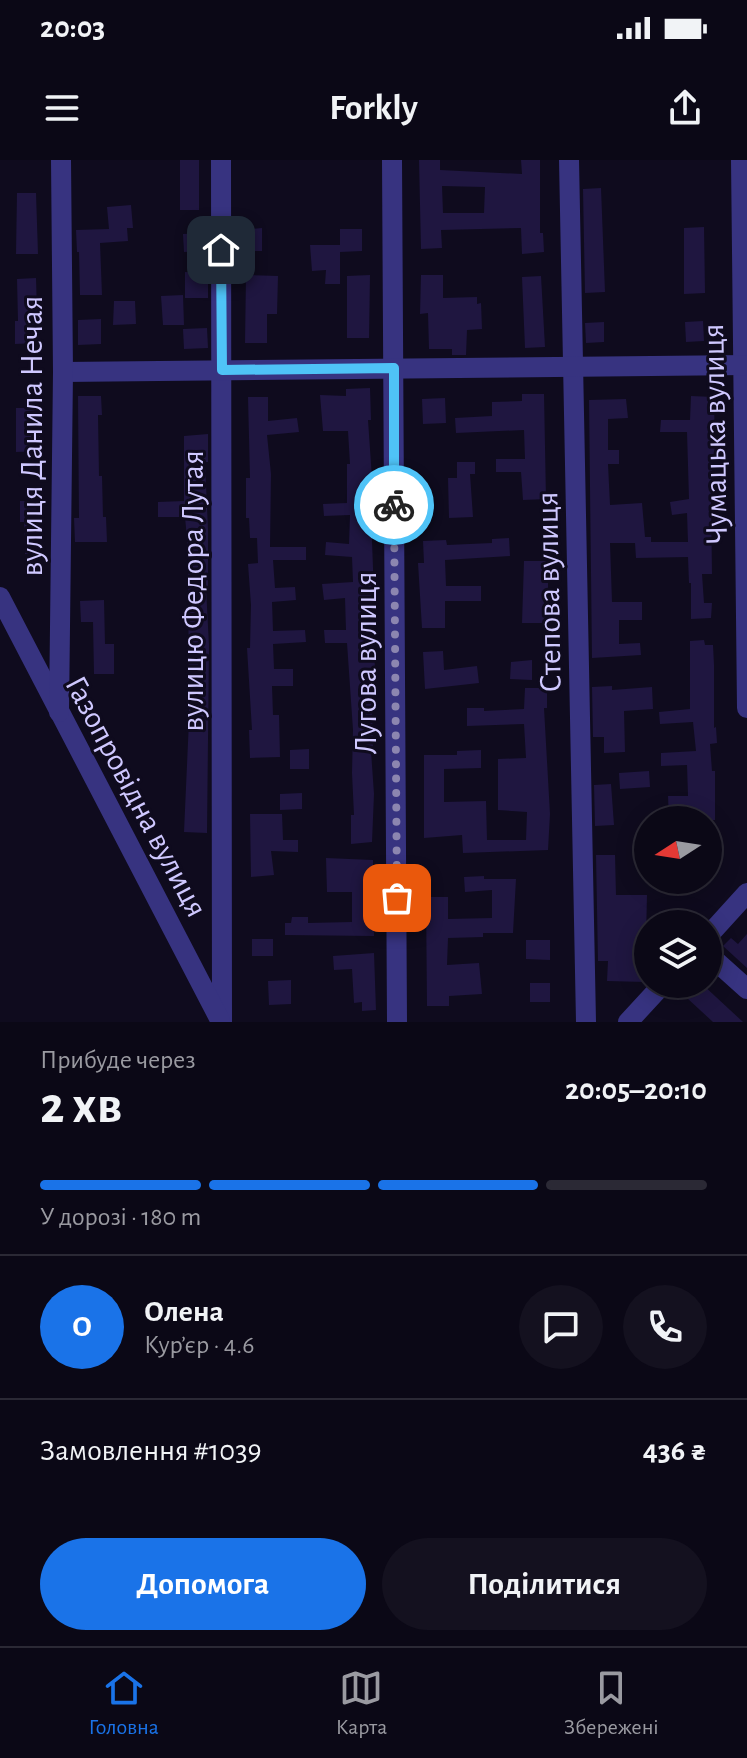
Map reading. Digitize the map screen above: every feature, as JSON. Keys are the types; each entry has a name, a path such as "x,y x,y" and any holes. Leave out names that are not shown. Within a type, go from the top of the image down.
{"street":[{"name":"вулиця Данила Нечая","path":"59,712 63,372 61,160"},
{"name":"вулицю Федора Лутая","path":"221,160 222,1022"},
{"name":"Лугова вулиця","path":"392,160 397,1022"},
{"name":"Степова вулиця","path":"569,160 586,1022"},
{"name":"Чумацька вулиця","path":"741,160 747,708"},
{"path":"63,372 745,365"},
{"name":"Газопровідна вулиця","path":"0,597 222,1022"},
{"path":"722,921 747,893"},
{"path":"722,967 747,989"},
{"path":"628,1022 650,998"}],"building":[{"path":"180,160 199,160 199,210 180,210"},
{"path":"419,160 440,160 440,170 522,174 521,160 540,160 540,233 543,233 544,252 522,254 521,228 441,230 442,248 421,249","holes":["442,186 485,187 484,213 443,213"]},
{"path":"601,188 605,292 585,293 583,189"},
{"path":"17,193 36,193 38,254 16,254"},
{"path":"131,205 133,228 127,228 128,241 100,243 102,295 80,295 76,230 109,229 107,207"},
{"path":"704,227 705,293 684,294 684,228"},
{"path":"262,228 262,251 240,251 240,230"},
{"path":"340,229 362,229 362,251 340,252 340,284 325,284 326,270 312,271 310,245 340,245"},
{"path":"206,233 207,251 184,252 183,234"},
{"path":"185,272 208,273 208,298 185,298"},
{"path":"246,275 278,276 277,314 267,314 267,343 245,343"},
{"path":"370,275 369,338 347,338 347,276"},
{"path":"421,275 443,275 443,298 477,297 477,304 481,303 482,329 467,330 466,355 452,355 452,349 429,349 428,313 420,314"},
{"path":"541,276 545,347 525,348 522,277"},
{"path":"36,278 38,343 15,344 17,279"},
{"path":"183,295 184,325 163,325 161,296"},
{"path":"114,301 135,301 136,324 113,325"},
{"path":"101,319 101,344 78,345 78,320"},
{"path":"703,321 704,341 686,342 685,322"},
{"path":"604,322 604,342 586,343 585,323"},
{"path":"207,328 208,348 184,349 183,329"},
{"path":"370,388 371,420 368,420 374,478 372,541 375,622 372,622 375,668 372,668 372,842 351,844 351,815 354,815 353,730 347,643 325,643 324,630 346,630 345,598 324,600 322,584 353,582 352,557 325,555 326,542 349,544 350,515 324,516 323,504 347,503 347,464 350,464 348,431 323,431 320,395 346,396 346,389"},
{"path":"522,394 544,394 546,499 523,500 521,472 496,472 496,459 525,459 524,430 456,433 455,418 492,416 492,402 522,401"},
{"path":"78,396 101,396 102,415 98,415 99,476 102,476 107,542 75,542 74,518 79,518"},
{"path":"691,396 714,397 712,574 702,574 704,603 712,603 711,618 691,619 688,557 636,558 635,543 610,543 612,602 642,602 642,620 619,620 619,644 640,643 641,655 592,658 589,400 626,399 628,418 608,419 608,450 619,450 619,464 608,464 610,505 642,503 645,537 651,537 651,542 688,542 687,513 672,515 670,502 689,499 687,432 660,432 661,420 690,420"},
{"path":"248,397 268,397 268,421 297,418 299,432 267,435 271,474 270,547 306,547 306,560 273,560 275,588 295,587 296,600 272,602 273,631 305,630 306,642 273,644 274,669 293,669 293,686 272,686 273,715 279,715 280,757 250,758 249,730 252,730 247,648 250,648 251,605 248,564 258,563 257,538 250,538 249,518 246,518 246,478 250,478"},
{"path":"445,398 446,423 423,424 422,399"},
{"path":"16,408 39,408 40,451 16,452"},
{"path":"208,434 208,462 205,462 209,646 207,833 184,832 189,720 185,517 158,517 158,502 184,501 184,436"},
{"path":"457,462 475,462 475,474 470,474 473,517 449,518 448,478 457,478"},
{"path":"20,501 36,501 37,533 41,533 42,554 25,554"},
{"path":"509,538 510,556 445,560 446,586 481,586 481,601 445,601 445,628 422,628 418,563 424,563 423,541 446,540 447,545 492,543 492,539"},
{"path":"524,561 548,561 548,623 522,623"},
{"path":"104,600 105,644 114,644 114,674 94,674 93,622 81,622 80,601"},
{"path":"704,640 705,645 713,645 717,743 710,744 712,771 715,771 715,806 668,806 668,796 688,796 687,765 661,766 661,753 696,751 693,722 660,724 659,712 690,709 690,641"},
{"path":"443,651 444,670 477,666 479,683 425,689 423,652"},
{"path":"532,660 532,680 510,679 511,662"},
{"path":"612,686 612,690 652,687 653,709 624,711 625,752 604,753 604,737 593,737 592,687"},
{"path":"525,688 547,688 547,708 544,708 550,814 548,850 463,853 462,835 424,838 424,755 457,755 457,751 481,750 481,768 444,769 444,802 486,801 487,840 526,840 527,812 498,810 498,759 526,758 524,724 467,726 467,708 484,708 484,711 524,709"},
{"path":"309,749 309,769 290,769 290,750"},
{"path":"649,771 650,787 620,789 619,773"},
{"path":"611,784 614,825 595,826 594,785"},
{"path":"302,793 302,809 280,810 280,794"},
{"path":"250,814 282,814 283,840 298,840 298,852 271,851 274,875 251,877"},
{"path":"596,855 615,855 616,895 647,895 647,910 634,910 634,982 607,981 608,961 598,961"},
{"path":"326,858 373,860 374,936 285,935 285,923 291,923 292,917 308,917 308,923 352,922 352,892 327,892"},
{"path":"484,876 484,879 516,879 513,933 448,938 447,965 479,963 482,994 449,996 449,1006 427,1006 426,897 448,897 448,919 492,918 492,890 465,892 464,877"},
{"path":"747,934 747,968 723,946 731,938 738,944"},
{"path":"252,939 273,939 273,956 252,956"},
{"path":"526,940 550,940 550,960 526,959"},
{"path":"374,953 376,1010 362,1011 362,1002 354,1003 352,969 334,970 333,956"},
{"path":"291,980 291,1004 269,1005 268,981"},
{"path":"530,983 550,983 550,1002 530,1002"},
{"path":"687,998 717,998 743,1022 713,1022"}],"way so far":[{"path":"394,505 397,898"}],"route":[{"path":"221,250 222,370 394,368 394,505"}]}
